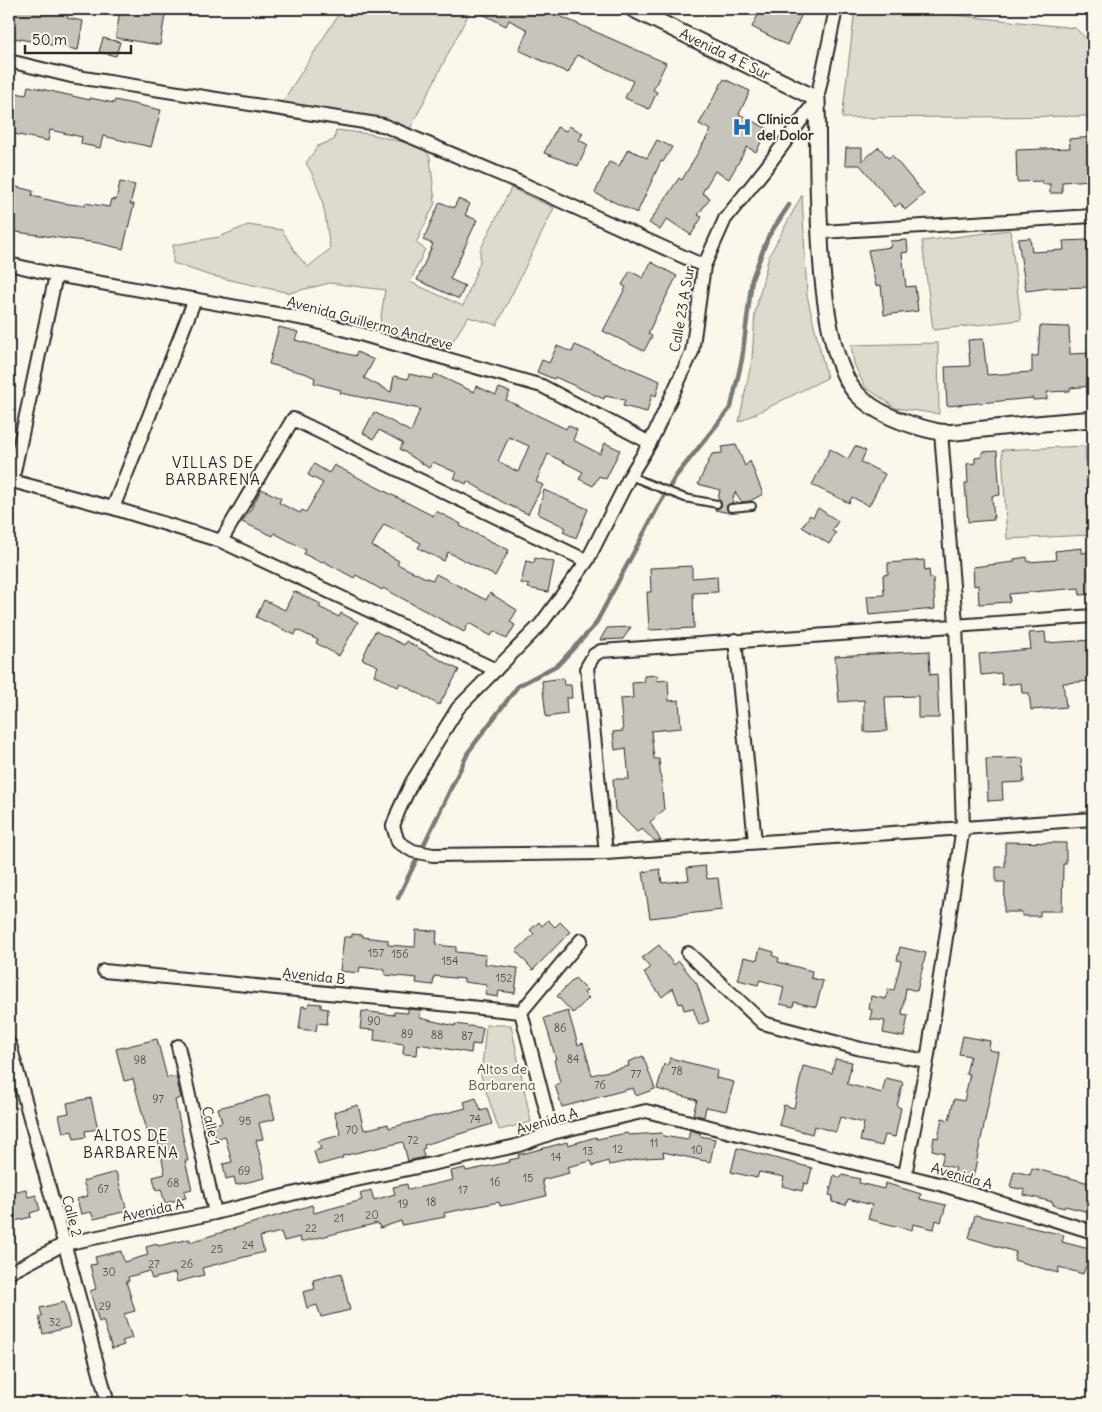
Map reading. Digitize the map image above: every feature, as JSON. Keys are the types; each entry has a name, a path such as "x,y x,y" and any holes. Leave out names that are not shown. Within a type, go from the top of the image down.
{"street":[{"name":"Avenida 4 E Sur","path":"633,9 817,98"},
{"name":"Calle 23 A Sur","path":"606,853 433,855 413,851 398,842 393,826 412,782 458,708 541,624 587,561 630,476 650,443 692,352 704,266 725,219 766,169 817,98 836,9"},
{"path":"9,61 70,76 383,125 521,182 704,266"},
{"path":"817,98 822,269 829,326 842,372 857,394 876,410 907,423 941,432 1093,419"},
{"path":"821,232 1093,216"},
{"name":"Avenida Guillermo Andreve","path":"9,264 56,275 311,320 542,386 650,443"},
{"path":"56,275 12,481 114,508 221,541 496,670"},
{"path":"114,508 195,299"},
{"path":"221,541 292,419 587,561"},
{"path":"904,1175 927,1061 962,827 956,624 941,432"},
{"path":"1093,616 608,649 594,655 586,667 606,853 1093,819"},
{"path":"735,640 755,842"},
{"path":"552,1133 521,1012 580,940"},
{"path":"688,953 763,1022 861,1049 927,1061"},
{"name":"Avenida B","path":"104,971 521,1012"},
{"name":"Calle 2","path":"10,1045 106,1396"},
{"name":"Calle 1","path":"178,1046 215,1213"},
{"name":"Avenida A","path":"9,1273 64,1244 215,1213 304,1191 516,1146 552,1133 646,1111 904,1175 1093,1232"}],"lane":[{"path":"630,476 685,498 717,504"},
{"path":"731,508 752,506"}],"green space":[{"path":"342,9 471,9 409,131 378,117 281,104"},
{"path":"855,9 899,9 1075,28 1088,40 1093,41 1093,116 842,118"},
{"path":"336,130 370,134 423,147 430,157 435,203 416,243 425,249 410,282 463,306 480,262 480,250 511,188 554,208 497,325 468,317 447,350 379,330 385,290 330,283 289,293 208,275 173,263 173,245 219,237 248,225 282,230 297,255 308,267 330,249 320,194 306,163 318,146 334,140"},
{"path":"802,195 807,296 827,378 739,422 752,359 755,313 769,256"},
{"path":"1010,230 1021,320 933,330 922,241"},
{"path":"938,343 939,414 896,408 865,387 854,364 851,345"},
{"path":"1085,446 1090,535 1007,539 1002,450"},
{"name":"Altos de Barbarena","path":"486,1025 511,1025 531,1122 499,1130 481,1076"}],"building":[{"path":"9,9 69,9 67,18 83,21 78,50 9,37"},
{"path":"120,9 166,9 160,45 116,38"},
{"path":"473,9 544,9 666,63 653,90 657,92 649,109 625,98 633,81 577,55 568,73 519,50 528,30 509,20 506,26"},
{"path":"761,9 796,9 803,12 787,45 752,27"},
{"path":"103,38 120,42 116,56 99,52"},
{"path":"724,79 750,91 739,114 768,129 756,152 747,147 729,179 715,171 702,193 710,198 698,215 702,217 691,235 667,219 660,230 649,223 679,178 682,180 711,130 699,124"},
{"path":"28,86 90,100 90,98 114,103 115,100 161,110 151,147 103,136 100,148 81,144 82,137 50,130 48,141 9,133 16,93 26,95"},
{"path":"569,126 583,133 579,140 588,145 578,166 544,153 557,127 566,131"},
{"path":"1093,137 1093,180 1062,182 1062,193 1050,193 1050,184 1042,184 1042,181 1017,182 1016,150 1070,148 1069,139"},
{"path":"657,140 672,147 663,162 661,161 637,213 595,193 609,162 619,166 628,149 647,158"},
{"path":"879,147 888,158 892,155 924,194 905,210 900,203 895,207 860,165 845,165 846,148 862,148 862,161"},
{"path":"120,182 135,185 130,204 134,204 123,249 98,243 9,231 9,185 33,191 32,196 62,203 85,206 85,203 109,207 111,199 116,200"},
{"path":"458,199 470,204 465,215 477,220 450,279 465,286 459,299 417,280 433,244 423,240 440,202 454,208"},
{"path":"1030,238 1032,252 1064,250 1063,241 1087,240 1088,251 1093,251 1093,287 1049,288 1026,291 1018,239"},
{"path":"907,240 908,252 902,253 906,287 915,286 918,311 884,315 881,285 876,286 868,250 891,247 890,241"},
{"path":"651,262 677,276 655,318 648,334 652,336 644,351 603,331 626,287 622,285 630,271 643,278"},
{"path":"1040,326 1069,327 1070,354 1093,353 1093,386 1070,388 1070,391 1047,392 1047,399 1033,400 1033,398 947,406 945,367 970,366 968,340 983,339 987,375 1032,372 1032,356 1038,356"},
{"path":"279,327 298,332 295,340 355,356 357,352 374,360 364,378 391,392 394,376 408,379 409,374 432,379 435,374 474,392 476,386 496,395 499,388 510,392 506,400 566,429 568,425 577,430 573,440 600,454 605,443 620,450 606,479 599,476 593,486 579,479 583,472 548,454 536,482 543,485 528,514 504,503 467,481 466,484 454,478 457,473 433,462 429,468 400,449 403,443 379,430 374,439 363,433 374,412 411,432 420,409 340,393 341,390 314,383 315,378 307,374 269,364","holes":["509,437 529,446 518,472 498,461"]},
{"path":"575,345 660,381 656,396 652,394 647,412 623,406 625,400 605,396 604,399 555,377 554,379 537,372 542,360 549,363 557,346 572,352"},
{"path":"736,445 745,466 750,461 763,494 750,501 742,502 735,492 732,503 726,506 730,513 715,510 722,505 718,499 720,490 698,484 712,454 722,453 722,447"},
{"path":"855,446 866,451 861,462 885,474 869,506 852,497 849,503 812,485 830,449 848,459"},
{"path":"997,451 1000,495 992,496 994,520 968,522 965,483 968,483 967,464 975,463 975,458 982,457 982,452"},
{"path":"314,464 329,473 334,465 433,516 436,511 461,524 460,526 509,550 495,576 448,552 444,561 418,548 421,543 384,524 372,546 399,561 397,564 426,578 433,580 436,574 486,600 490,593 517,610 510,622 515,625 507,639 494,631 491,636 469,623 464,632 383,588 382,590 356,575 354,578 323,561 322,563 304,554 306,550 274,533 273,536 242,522 261,489 281,498 279,503 300,513 302,510 306,512 323,483 308,475"},
{"path":"544,490 588,509 576,538 563,532 565,527 538,514"},
{"path":"818,508 838,521 832,531 836,533 829,544 802,527 810,515 813,517"},
{"path":"1082,548 1082,553 1091,552 1093,594 1080,595 1079,588 1009,594 1010,602 979,604 978,585 974,586 973,567 1014,562 1014,559 1027,557 1028,562 1056,560 1055,551"},
{"path":"535,558 554,562 548,592 528,588 529,585 521,583 526,561 534,563"},
{"path":"924,560 925,571 929,570 930,578 933,578 935,609 869,615 867,596 884,595 883,575 888,574 888,563"},
{"path":"692,566 692,578 717,576 718,592 693,593 694,628 649,630 647,592 651,592 650,568"},
{"path":"294,591 321,604 319,607 339,617 341,613 358,622 339,656 316,643 318,640 297,630 295,635 256,617 264,600 285,610"},
{"path":"631,627 623,639 600,640 607,628"},
{"path":"375,631 404,645 406,641 459,670 439,705 400,683 398,687 374,675 378,666 362,659"},
{"path":"1045,632 1046,643 1093,640 1093,681 1063,683 1066,707 1031,710 1029,693 1022,693 1021,683 1002,685 1001,673 981,675 979,654 1031,649 1029,633"},
{"path":"929,651 930,675 937,674 939,718 918,718 918,696 885,697 887,731 864,732 864,700 839,702 835,656"},
{"path":"657,675 658,681 668,680 669,701 679,700 681,728 651,731 654,759 659,759 664,810 650,822 661,841 655,841 642,829 637,832 615,810 613,779 629,779 626,748 615,750 613,732 623,731 620,699 633,698 632,683 645,682 644,676"},
{"path":"563,678 564,685 571,685 572,698 566,698 567,714 546,717 542,681"},
{"path":"1023,758 1024,782 1002,783 1003,800 988,801 986,759"},
{"path":"1005,842 1066,843 1066,864 1063,864 1062,911 1040,911 1040,916 1022,916 1022,912 1004,912 1005,882 996,882 996,867 1005,867"},
{"path":"705,866 707,879 718,878 722,910 650,918 643,872 660,869 662,883 689,880 687,868"},
{"path":"548,920 555,927 560,922 570,932 533,970 516,951 534,934 530,930 539,922 542,926"},
{"path":"416,930 437,931 436,945 456,947 456,952 486,955 485,964 518,968 515,993 499,991 498,997 485,995 487,985 464,982 464,979 434,976 433,985 416,983 417,978 385,975 385,970 360,967 359,973 340,971 344,937 352,937 352,934 363,935 363,937 388,940 388,945 415,947"},
{"path":"659,945 674,965 679,961 697,984 709,1021 699,1025 693,1008 684,1010 682,1003 679,1004 673,988 662,997 644,973 650,968 642,958"},
{"path":"900,947 926,953 917,991 906,988 902,1014 908,1015 904,1037 883,1033 885,1021 870,1019 872,1010 869,1009 871,996 886,999 888,989 894,990 901,961 897,960"},
{"path":"760,948 774,952 773,956 779,958 778,962 812,971 811,978 823,981 816,1007 794,1002 793,1007 780,1004 784,987 760,980 758,985 738,980 744,957 757,960"},
{"path":"575,978 587,990 584,993 589,998 573,1013 557,996"},
{"path":"309,1003 321,1004 321,1008 328,1009 327,1024 317,1023 316,1031 299,1029 302,1006 308,1007"},
{"path":"408,1009 421,1010 420,1018 455,1026 455,1024 483,1028 480,1045 472,1044 471,1053 418,1044 417,1055 403,1054 404,1044 374,1040 375,1030 360,1029 362,1011 394,1015 394,1012 408,1013"},
{"path":"568,1011 578,1045 583,1043 592,1075 629,1066 628,1062 643,1056 655,1089 636,1096 633,1088 562,1107 555,1085 560,1083 554,1060 556,1059 544,1018"},
{"path":"963,1036 990,1041 989,1050 999,1052 973,1178 954,1174 956,1168 941,1165 944,1153 932,1150 934,1137 938,1138 942,1118 949,1120 954,1099 964,1101 970,1074 966,1074 970,1056 959,1054"},
{"path":"157,1039 167,1078 176,1076 181,1098 175,1100 188,1161 185,1161 192,1189 184,1191 186,1198 165,1203 161,1189 156,1190 153,1177 165,1174 158,1140 150,1142 133,1079 124,1081 116,1049"},
{"path":"670,1058 717,1070 716,1078 734,1082 726,1111 706,1107 704,1117 693,1114 697,1100 657,1089 664,1064 668,1065"},
{"path":"835,1059 852,1062 847,1084 882,1093 886,1078 903,1082 897,1106 901,1108 895,1137 885,1135 882,1146 860,1141 864,1123 840,1117 836,1132 814,1126 812,1134 779,1125 784,1105 794,1108 803,1066 832,1073"},
{"path":"269,1095 275,1119 259,1123 263,1139 256,1140 265,1178 236,1185 234,1177 226,1179 223,1164 232,1162 225,1136 216,1139 212,1125 222,1122 218,1108"},
{"path":"91,1098 98,1129 85,1131 86,1137 74,1139 72,1131 63,1133 59,1115 69,1113 67,1103"},
{"path":"476,1098 481,1111 487,1109 492,1124 424,1145 425,1148 422,1149 424,1157 408,1161 403,1142 342,1156 343,1158 318,1165 314,1151 321,1149 318,1141 341,1135 334,1112 358,1105 364,1130 388,1124 389,1128 466,1108 464,1102"},
{"path":"690,1130 700,1133 700,1136 715,1139 710,1162 663,1152 664,1157 645,1158 609,1165 608,1161 593,1166 591,1161 567,1167 569,1173 542,1180 546,1196 512,1204 500,1206 499,1202 444,1213 445,1217 402,1225 401,1221 380,1228 378,1223 301,1242 300,1237 284,1241 281,1232 260,1237 264,1252 202,1268 204,1275 177,1282 175,1273 152,1279 149,1271 128,1277 129,1281 126,1281 135,1311 124,1314 132,1338 122,1341 124,1345 112,1349 103,1320 99,1322 90,1291 96,1289 90,1265 97,1264 95,1257 121,1251 124,1262 148,1255 146,1247 157,1244 158,1246 190,1239 190,1242 312,1205 314,1213 362,1200 360,1194 371,1190 374,1200 395,1194 393,1187 407,1184 408,1190 453,1180 451,1171 465,1168 466,1171 510,1162 509,1160 519,1158 518,1155 567,1142 568,1145 596,1137 597,1139 627,1133 628,1135 662,1133 663,1136 688,1140"},
{"path":"737,1148 812,1168 808,1184 804,1183 802,1191 782,1186 784,1177 759,1172 757,1178 731,1172"},
{"path":"1032,1168 1093,1184 1093,1213 1053,1205 1053,1202 1024,1195 1025,1190 1010,1187 1014,1171 1030,1175"},
{"path":"116,1172 127,1211 94,1219 91,1212 81,1214 77,1199 88,1196 83,1181"},
{"path":"834,1175 841,1178 842,1175 860,1179 859,1183 884,1189 885,1183 921,1194 920,1199 946,1205 941,1222 936,1220 934,1229 913,1224 912,1230 868,1219 872,1205 848,1199 846,1205 832,1202 833,1196 829,1195"},
{"path":"26,1189 28,1197 36,1195 40,1210 30,1213 31,1217 11,1222 9,1193"},
{"path":"975,1215 1064,1235 1062,1242 1093,1250 1093,1268 1086,1266 1083,1274 1059,1267 1058,1273 1014,1260 1016,1252 969,1238"},
{"path":"341,1273 350,1310 321,1317 317,1305 307,1308 303,1292 315,1289 313,1280"},
{"path":"64,1302 70,1327 43,1334 39,1317 42,1316 40,1308"}],"waterway":[{"path":"398,898 469,751 518,686 559,664 595,625 676,476 731,407 742,359 752,279 768,237 789,205"}],"place":[{"name":"Clínica del Dolor","path":"742,127"}],"district":[{"name":"VILLAS DE BARBARENA","path":"213,470"},
{"name":"ALTOS DE BARBARENA","path":"131,1144"}]}
